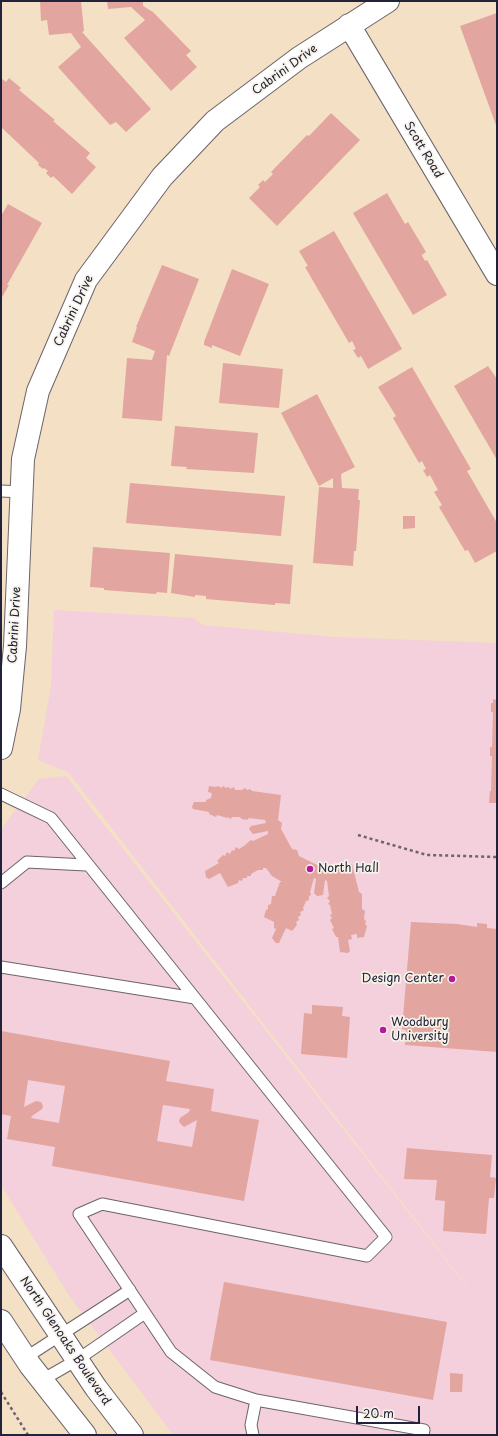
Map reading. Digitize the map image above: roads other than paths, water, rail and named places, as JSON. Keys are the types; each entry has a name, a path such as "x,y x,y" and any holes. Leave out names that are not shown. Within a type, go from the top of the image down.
{"street":[{"name":"Cabrini Drive","path":"1,748 5,709 8,646 11,492 23,459 38,391 86,280 162,177 215,122 299,58 388,1"},
{"name":"Scott Road","path":"349,25 497,274"},
{"name":"North Glenoaks Boulevard","path":"1,1246 96,1388 132,1435"},
{"path":"1,1322 25,1358 85,1435"}],"lane":[{"path":"1,794 51,818 86,864 386,1237 367,1256 102,1204 79,1214 171,1352 215,1387 256,1400 424,1430 423,1435"},
{"path":"1,883 27,862 86,864"},
{"path":"1,967 195,998"},
{"path":"25,1358 130,1290"},
{"path":"42,1380 77,1360 145,1313"},
{"path":"252,1435 251,1426 256,1400"}],"place":[{"name":"North Hall","path":"310,869"},
{"name":"Design Center","path":"452,979"},
{"name":"Woodbury University","path":"383,1030"}]}
